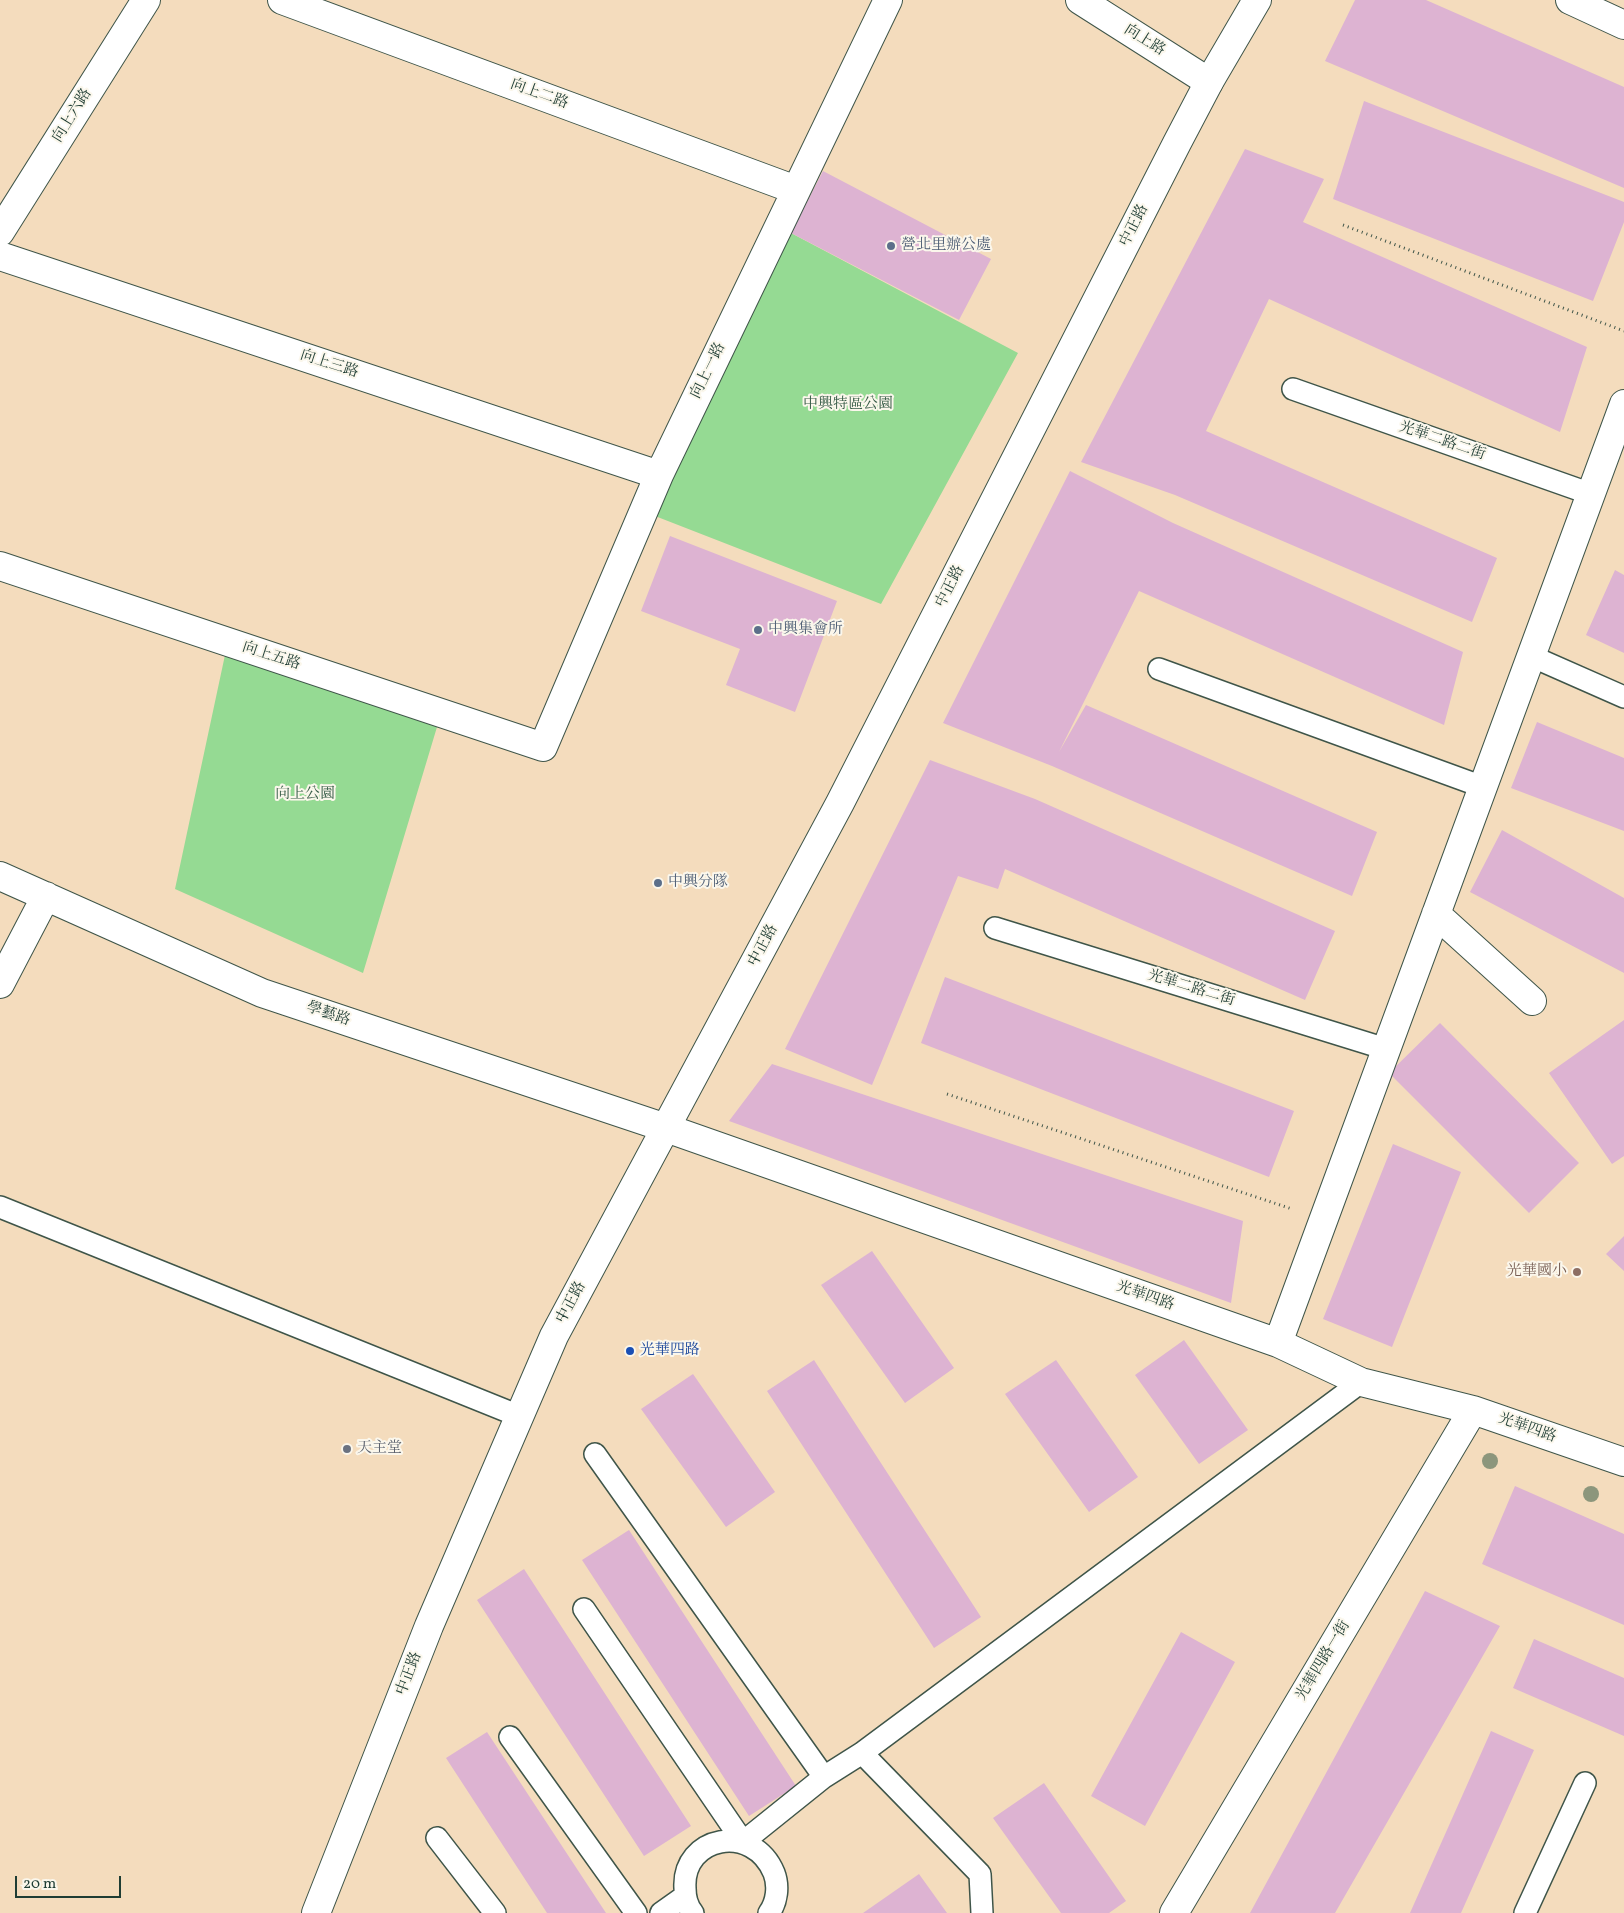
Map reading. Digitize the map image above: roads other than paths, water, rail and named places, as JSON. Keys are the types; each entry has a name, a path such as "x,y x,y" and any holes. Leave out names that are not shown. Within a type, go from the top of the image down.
{"street":[{"name":"向上六路","path":"0,232 146,0"},
{"name":"向上二路","path":"282,0 796,190"},
{"name":"向上一路","path":"542,747 659,475 888,0"},
{"name":"向上路","path":"1080,0 1209,82"},
{"name":"中正路","path":"316,1913 429,1626 554,1336 840,803 1209,82 1257,0"},
{"path":"1570,0 1624,25"},
{"name":"向上三路","path":"0,256 659,475"},
{"path":"1278,1343 1623,410"},
{"name":"向上五路","path":"0,566 542,747"},
{"name":"學藝路","path":"0,876 262,993 666,1128"},
{"path":"0,984 46,896"},
{"path":"1436,914 1532,1001"},
{"name":"光華四路","path":"666,1128 1278,1343 1361,1382 1473,1410 1624,1462"},
{"name":"光華四路一街","path":"1174,1913 1473,1410"}],"lane":[{"name":"光華二路二街","path":"1293,389 1591,494"},
{"path":"1531,656 1624,697"},
{"path":"1159,669 1483,787"},
{"name":"光華二路二街","path":"995,928 1386,1049"},
{"path":"0,1206 519,1416"},
{"path":"743,1842 824,1777 862,1752 1361,1382"},
{"path":"595,1454 824,1777"},
{"path":"584,1609 743,1842"},
{"path":"510,1738 636,1913"},
{"path":"862,1752 980,1874 982,1913"},
{"path":"1525,1913 1585,1783"},
{"path":"437,1838 495,1913"},
{"path":"661,1913 689,1904 685,1880 689,1865 699,1853 712,1844 728,1840 743,1842 758,1849 770,1862 776,1878 777,1895 769,1913"}],"place":[{"name":"營北里辦公處","path":"891,246"},
{"name":"中興集會所","path":"758,630"},
{"name":"中興分隊","path":"658,883"},
{"name":"光華國小","path":"1577,1272"},
{"name":"光華四路","path":"630,1351"},
{"name":"天主堂","path":"347,1449"}],"park label":[{"name":"中興特區公園","path":"848,405"},
{"name":"向上公園","path":"305,795"}]}
